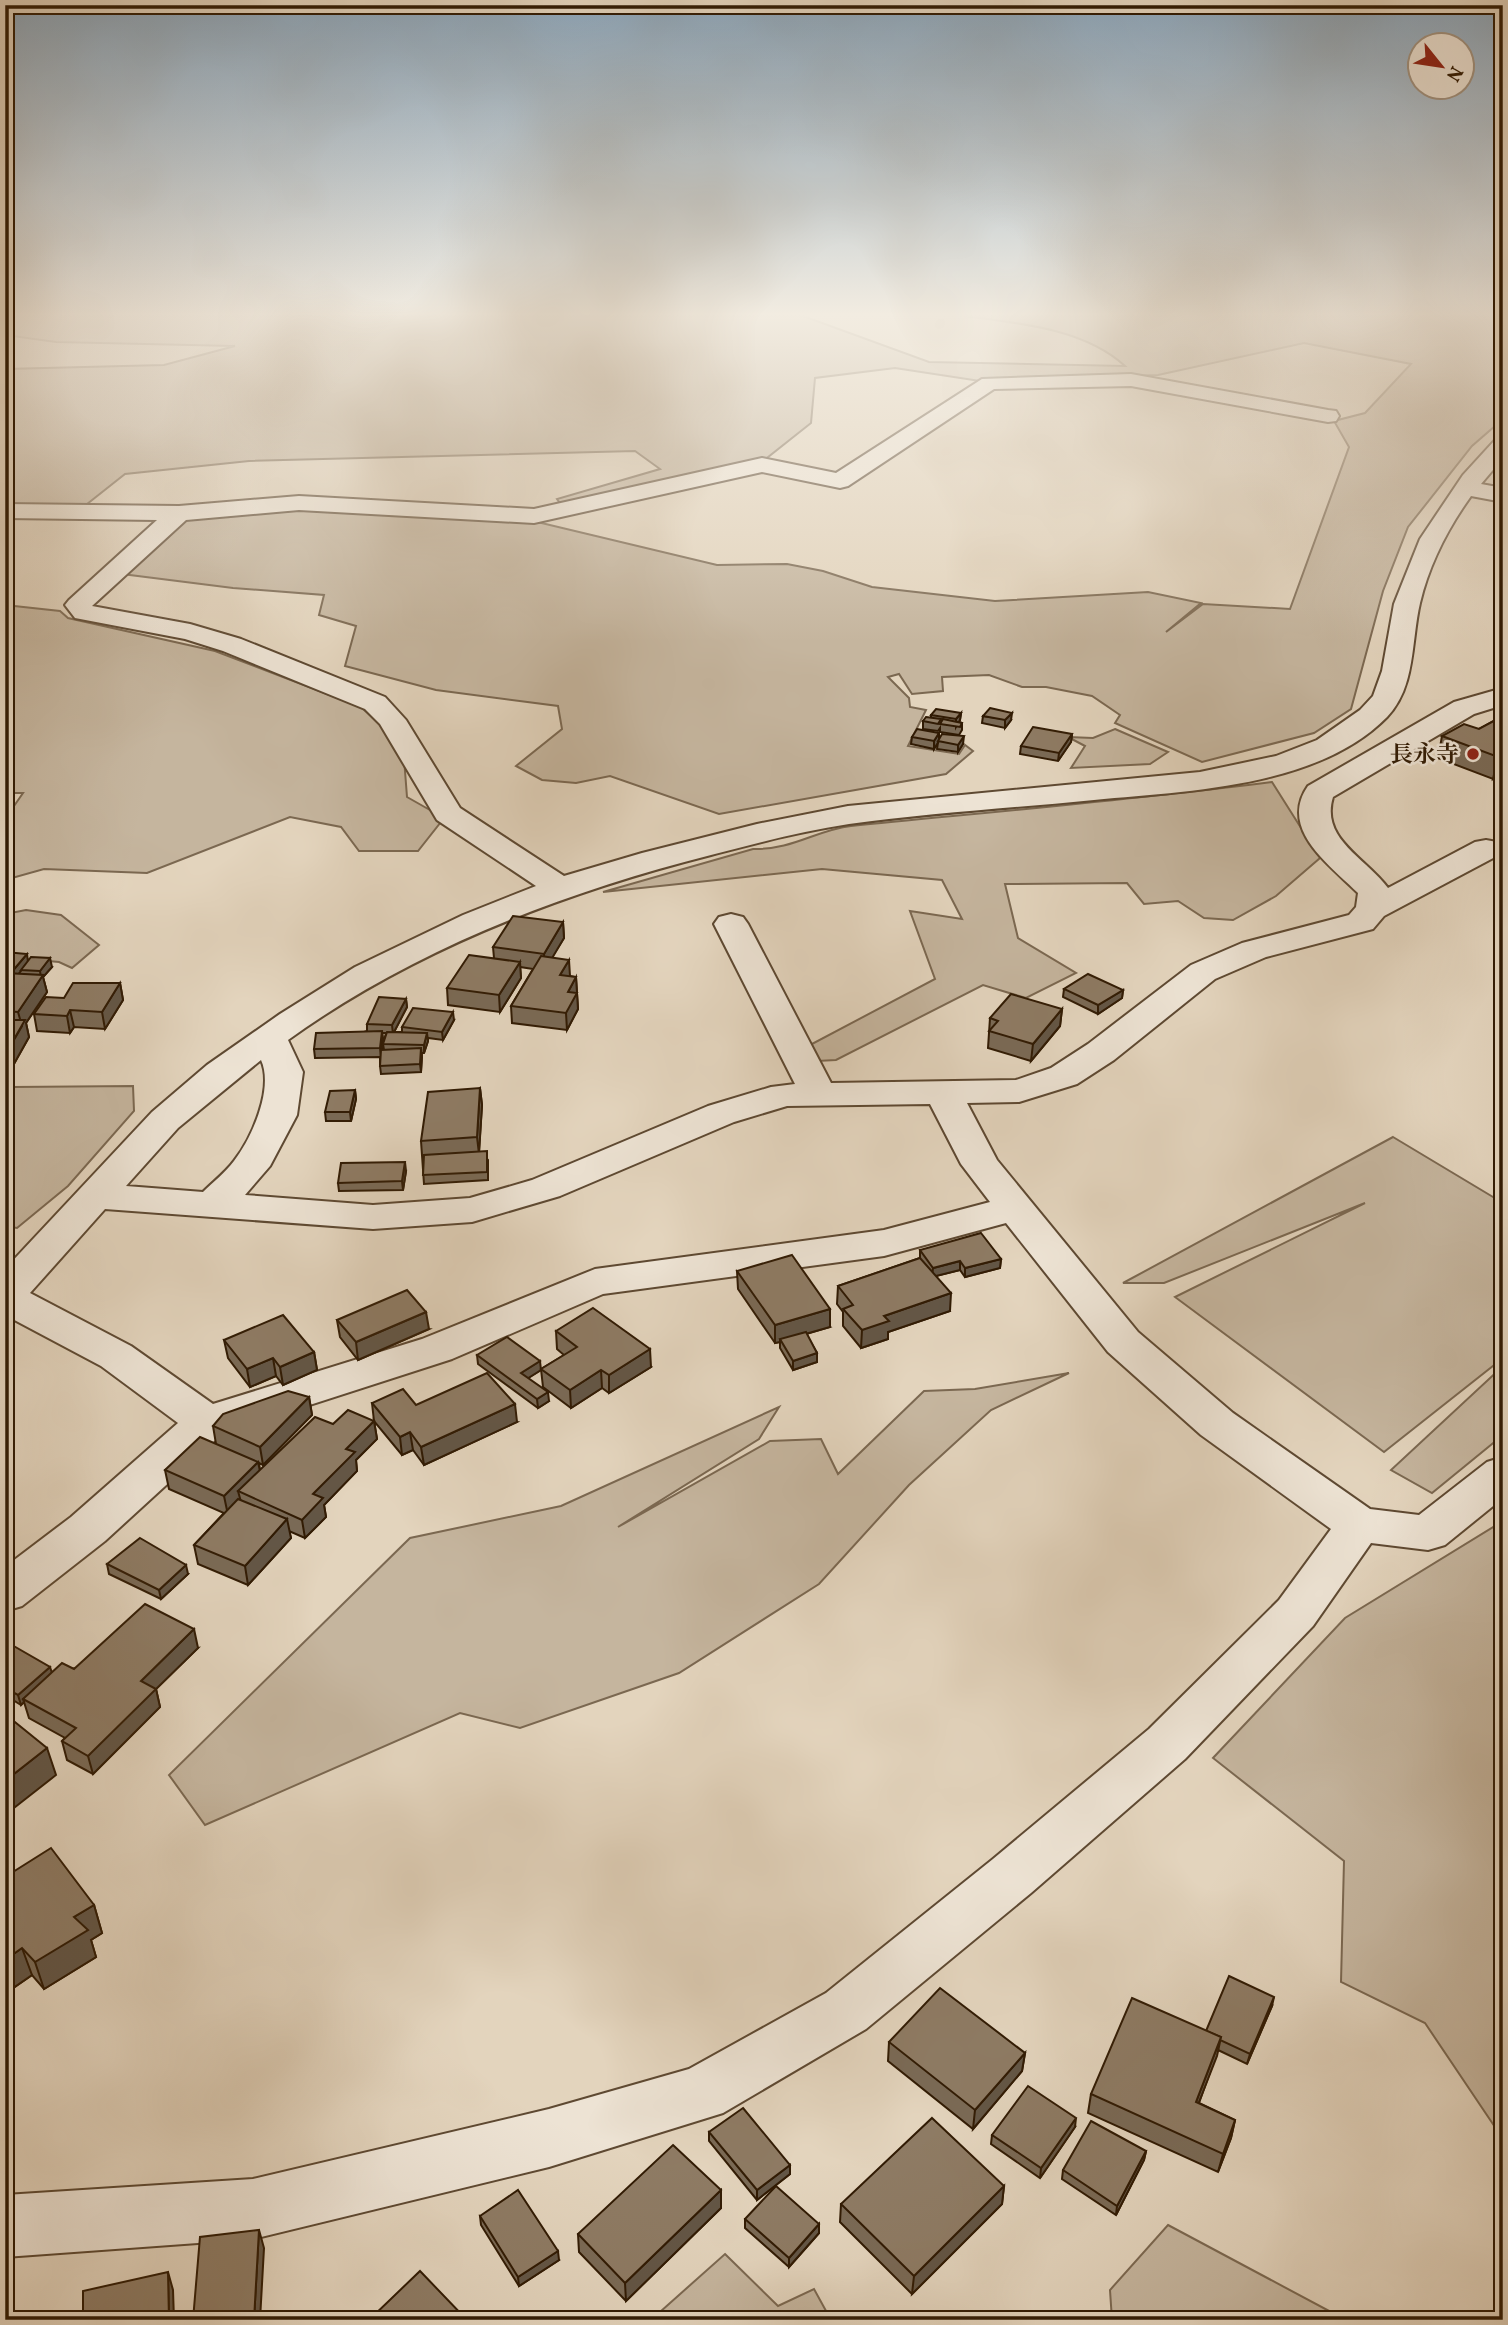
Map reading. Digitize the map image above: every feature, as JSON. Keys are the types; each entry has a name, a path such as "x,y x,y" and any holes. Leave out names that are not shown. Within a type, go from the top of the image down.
{"street":[{"path":"5,511 179,513 299,503 534,516 762,465 840,481 926,424"},
{"path":"207,1422 116,1356 5,1296 165,1121 220,1073 367,974 475,922 560,887 746,836 848,815 1148,788 1257,771 1306,757 1346,736 1380,707 1393,678 1417,569 1433,536 1466,488 1503,446"},
{"path":"1466,488 1503,495"},
{"path":"179,513 78,605 85,612 190,632 232,645 375,703 392,720 447,814 560,887"},
{"path":"1372,909 1374,891 1321,839 1312,811 1319,792 1464,708 1503,696"},
{"path":"97,1196 373,1217 472,1210 546,1188 720,1114 784,1095 1019,1091 1064,1076 1101,1052 1203,972 1254,950 1361,922 1372,909 1486,849"},
{"path":"731,924 818,1093"},
{"path":"214,1204 251,1166 278,1115 285,1072 269,1038"},
{"path":"943,1092 980,1164 1123,1342 1217,1424 1359,1525 1428,1533 1503,1473"},
{"path":"5,1593 88,1530 207,1422 437,1349 595,1282 884,1243 1015,1208"},
{"path":"5,2226 253,2209 549,2138 702,2093 846,2011 1012,1876 1167,1744 1296,1613 1359,1525"}],"shaded area":[{"path":"5,424 809,424 763,461 562,506 557,499 660,469 635,451 249,461 125,474 82,508 5,509"},
{"path":"1336,424 1497,424 1472,446 1408,527 1383,591 1351,709 1314,733 1202,762 1115,723 1120,715 1092,696 1046,687 1022,687 989,675 942,677 943,691 912,694 899,674 888,677 909,698 910,707 926,710 908,746 959,754 965,745 973,751 946,774 719,814 610,776 576,783 542,780 516,766 562,729 558,706 436,690 345,666 356,626 319,615 324,595 233,588 122,574 184,520 297,509 529,520 717,565 787,564 823,571 872,587 995,601 1148,592 1201,603 1166,632 1203,604 1290,609 1349,447"},
{"path":"5,605 60,611 68,618 215,651 361,707 403,745 407,797 444,818 418,851 359,851 341,827 290,817 147,873 44,869 5,880 5,819 23,793 5,793"},
{"path":"1115,729 1168,752 1150,764 1071,768 1085,746 1068,737 1093,738"},
{"path":"1272,782 1320,858 1276,896 1233,920 1204,918 1178,901 1144,904 1127,883 1005,884 1018,938 1076,973 1026,998 983,985 836,1060 817,1061 810,1045 935,979 910,911 962,919 942,880 822,869 603,892 753,849 792,843 838,828"},
{"path":"26,910 61,915 99,945 72,968 59,962 5,957 5,914"},
{"path":"133,1086 134,1111 68,1186 17,1228 5,1226 5,1093 12,1087"},
{"path":"1393,1137 1503,1203 1503,1358 1384,1452 1175,1297 1365,1203 1164,1283 1123,1283"},
{"path":"1503,1366 1503,1435 1432,1493 1391,1470"},
{"path":"1069,1373 991,1410 909,1485 819,1584 679,1673 520,1728 460,1713 205,1825 169,1775 410,1538 561,1506 779,1407 759,1439 618,1527 770,1441 821,1439 838,1474 924,1391 975,1389"},
{"path":"1503,1521 1503,2139 1425,2023 1341,1982 1344,1861 1213,1758 1345,1618"},
{"path":"1168,2225 1346,2320 1112,2320 1110,2290"},
{"path":"725,2254 778,2306 814,2289 831,2320 651,2320"}],"building":[{"path":"990,708 1012,713 1005,720 983,716"},
{"path":"936,709 961,713 956,719 931,715"},
{"path":"1503,716 1503,754 1498,757 1442,736 1464,724 1479,729"},
{"path":"926,717 941,719 938,724 923,721"},
{"path":"943,719 962,723 960,727 940,724"},
{"path":"1033,727 1072,734 1059,753 1021,746"},
{"path":"917,729 939,733 934,741 912,737"},
{"path":"942,734 964,736 958,745 938,741"},
{"path":"513,916 563,922 544,954 493,947"},
{"path":"5,952 27,954 11,973 5,973"},
{"path":"469,955 520,962 499,995 447,988"},
{"path":"541,956 569,960 560,975 576,977 568,992 577,993 566,1013 511,1006"},
{"path":"31,957 50,958 40,971 21,970"},
{"path":"5,973 43,975 18,1012 5,1011"},
{"path":"1088,974 1123,990 1098,1005 1064,989"},
{"path":"73,983 120,983 102,1012 70,1010 67,1016 34,1014 46,997 64,998"},
{"path":"1011,994 1062,1009 1033,1044 989,1031 998,1021 990,1018"},
{"path":"379,997 406,999 392,1025 367,1024"},
{"path":"413,1008 453,1012 442,1032 402,1027"},
{"path":"5,1020 25,1020 5,1055"},
{"path":"382,1031 380,1048 314,1049 316,1033"},
{"path":"387,1032 427,1033 424,1045 383,1044"},
{"path":"421,1048 420,1064 380,1066 381,1050"},
{"path":"480,1088 477,1137 421,1141 428,1092"},
{"path":"355,1090 350,1112 325,1112 330,1091"},
{"path":"487,1151 487,1172 423,1175 424,1155"},
{"path":"405,1162 402,1181 338,1183 341,1163"},
{"path":"981,1233 1001,1259 965,1268 960,1261 933,1268 920,1250"},
{"path":"792,1255 830,1309 775,1325 737,1271"},
{"path":"920,1258 951,1293 884,1316 889,1321 862,1330 843,1309 853,1305 838,1286"},
{"path":"407,1290 426,1312 356,1342 337,1320"},
{"path":"593,1308 650,1349 609,1375 601,1370 570,1390 541,1369 577,1347 556,1331"},
{"path":"283,1315 314,1352 280,1367 273,1358 247,1369 224,1340"},
{"path":"806,1332 817,1353 793,1361 780,1339"},
{"path":"507,1337 540,1361 521,1373 548,1392 537,1399 477,1355"},
{"path":"487,1373 515,1404 421,1447 410,1432 400,1437 372,1403 403,1389 416,1405"},
{"path":"288,1391 309,1397 260,1447 213,1426 223,1414"},
{"path":"348,1410 374,1421 346,1449 355,1452 313,1494 323,1498 302,1520 238,1491 315,1417 333,1424"},
{"path":"200,1437 258,1462 224,1496 165,1470"},
{"path":"238,1499 287,1519 245,1566 194,1545"},
{"path":"140,1538 186,1565 159,1590 107,1564"},
{"path":"145,1604 194,1629 141,1681 156,1689 88,1756 62,1741 76,1728 23,1699 62,1663 74,1669"},
{"path":"5,1641 50,1667 18,1695 5,1688"},
{"path":"5,1714 47,1748 5,1781"},
{"path":"51,1848 94,1905 74,1917 88,1930 35,1962 22,1948 5,1960 5,1877"},
{"path":"1229,1976 1274,1997 1250,2054 1206,2031"},
{"path":"940,1988 1025,2053 975,2110 889,2042"},
{"path":"1132,1998 1221,2037 1196,2102 1235,2120 1223,2154 1091,2094"},
{"path":"1028,2086 1076,2118 1041,2168 992,2135"},
{"path":"743,2108 790,2165 757,2190 709,2132"},
{"path":"932,2118 1004,2186 914,2276 841,2204"},
{"path":"1091,2121 1146,2151 1117,2206 1063,2170"},
{"path":"673,2145 721,2190 625,2283 578,2234"},
{"path":"776,2186 819,2224 789,2258 745,2219"},
{"path":"518,2190 558,2251 518,2277 480,2216"},
{"path":"259,2230 254,2320 193,2320 200,2237"},
{"path":"420,2271 467,2320 369,2320"},
{"path":"168,2272 169,2320 83,2320 83,2291"}],"place":[{"name":"長永寺","path":"1473,754"}]}
